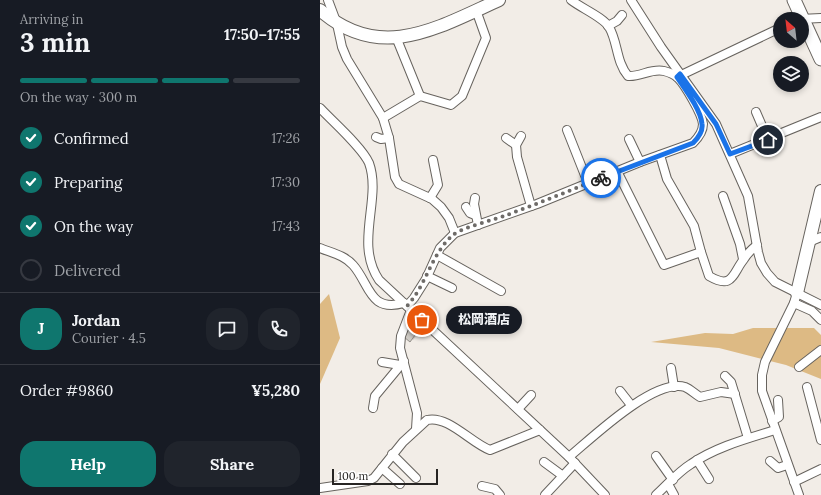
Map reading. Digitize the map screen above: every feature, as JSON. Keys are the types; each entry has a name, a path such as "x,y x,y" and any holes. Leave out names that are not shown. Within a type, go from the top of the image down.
{"main road":[{"path":"794,0 799,12"},
{"path":"809,34 821,59"}],"street":[{"path":"328,0 338,24 342,47 347,59 384,118 399,184 430,198 441,207 449,218 455,233"},
{"path":"320,10 338,24 364,36 396,37 434,29 499,0"},
{"path":"416,429 417,413 402,363 400,348 401,336 407,306 414,298 427,276 440,248 455,233 531,206 640,162 693,143 700,136 703,124 679,76 664,71 652,71 638,77 628,76 623,70 608,26 602,19 582,9 571,0"},
{"path":"631,0 679,76 716,124 750,202 761,263 775,282 812,310 821,320"},
{"path":"384,118 420,96 451,105 462,96 486,38 476,10"},
{"path":"608,26 617,21 622,15"},
{"path":"809,18 821,18"},
{"path":"679,76 773,31"},
{"path":"396,37 420,96"},
{"path":"320,108 361,152 368,162 373,186 368,230 374,272 379,280 569,457 605,495"},
{"path":"756,112 768,140"},
{"path":"730,154 768,140 821,117"},
{"path":"566,130 588,183"},
{"path":"521,136 516,145 520,170 531,206"},
{"path":"376,137 381,139 389,138"},
{"path":"506,138 516,145"},
{"path":"629,139 640,162"},
{"path":"660,155 667,179 694,226 709,276 718,281 726,282 734,277 743,259 757,245"},
{"path":"430,198 438,186 432,160"},
{"path":"617,171 664,265 701,252"},
{"path":"799,495 762,392 762,375 765,362 796,298 821,191"},
{"path":"723,196 740,244 743,259"},
{"path":"475,198 475,215 478,225"},
{"path":"466,207 470,213 475,215"},
{"path":"809,242 821,237"},
{"path":"320,248 342,256 353,265 368,291 380,302 389,306 407,306"},
{"path":"437,255 501,291"},
{"path":"427,276 452,288"},
{"path":"796,298 821,305"},
{"path":"799,367 821,350"},
{"path":"382,362 402,363"},
{"path":"373,408 375,396 402,363"},
{"path":"671,368 674,386"},
{"path":"724,376 731,382 748,438"},
{"path":"569,457 631,405 655,393 674,386 685,387 700,397 721,392 735,394"},
{"path":"807,387 821,440"},
{"path":"620,391 631,405"},
{"path":"518,409 531,395"},
{"path":"772,421 780,417 778,400"},
{"path":"320,488 368,481 374,478 392,454 416,429 427,420 431,419 456,427 480,446 490,450 540,430"},
{"path":"656,495 697,460 733,443 775,430"},
{"path":"392,454 416,478"},
{"path":"656,456 671,482 674,495"},
{"path":"697,460 709,479"},
{"path":"770,461 778,468 788,465"},
{"path":"544,462 563,476"},
{"path":"545,495 575,463"},
{"path":"382,468 400,484"},
{"path":"794,482 821,469"},
{"path":"482,486 495,489 500,495"}],"shaded area":[{"path":"329,294 340,338 320,384 320,304"},
{"path":"753,328 814,328 821,335 821,379 786,365 719,348 651,342 705,333 733,334"}],"building":[{"path":"414,317 423,324 410,342 404,337 406,328"}],"way so far":[{"path":"422,320 407,306 426,279 440,248 455,233 537,204 601,178"}],"place":[{"name":"松岡酒店","path":"422,320"}],"route":[{"path":"601,178 693,143 700,136 703,124 695,106 677,77 680,74 716,124 730,154 768,140"}]}
